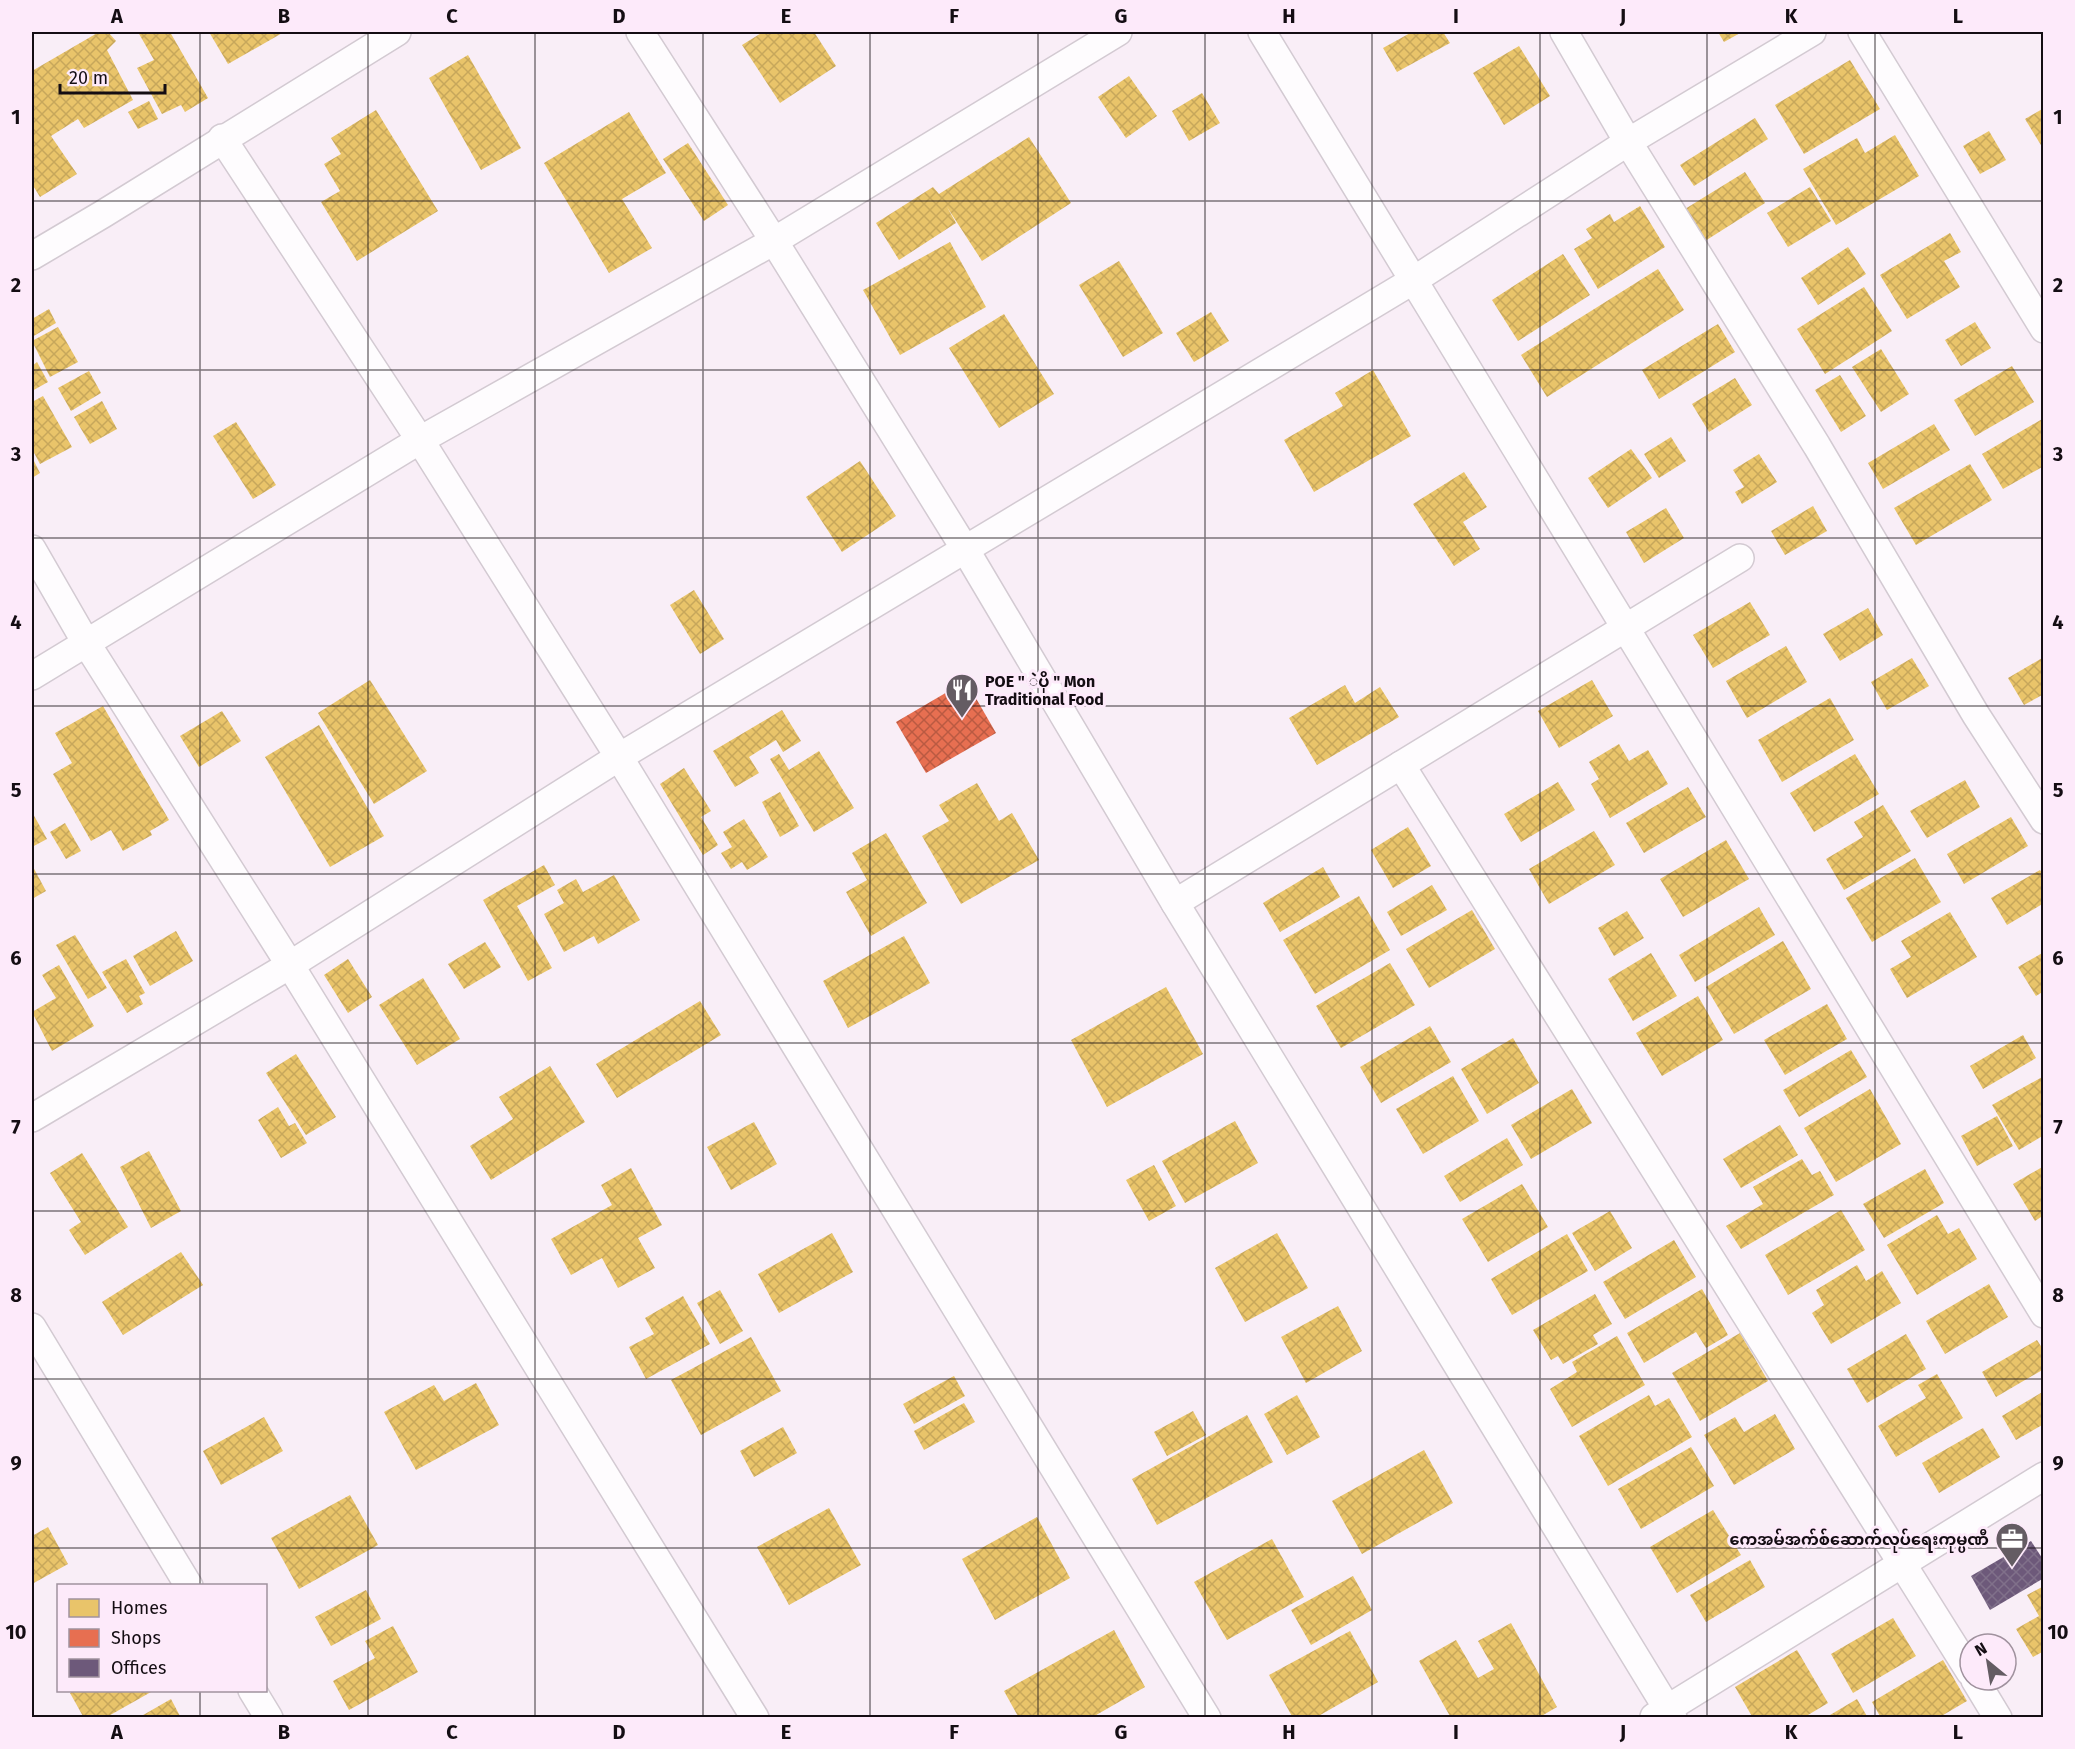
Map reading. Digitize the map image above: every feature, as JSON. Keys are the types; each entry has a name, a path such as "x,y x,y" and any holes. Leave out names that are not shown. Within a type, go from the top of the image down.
{"street":[{"path":"32,256 397,32"},
{"path":"640,32 774,241 965,549 1175,903 1665,1715 2043,1476"},
{"path":"32,676 86,641 420,440 774,241 1118,32"},
{"path":"1262,32 2043,1314"},
{"path":"1564,32 1628,142 1817,446 1970,705 2043,820"},
{"path":"32,1118 290,965 619,757 1414,280 1628,142 1812,32"},
{"path":"1862,32 2043,329"},
{"path":"222,138 420,440 619,757 1207,1718"},
{"path":"32,549 86,641 290,965 754,1718"},
{"path":"1175,903 1740,558"},
{"path":"1401,765 1958,1652"},
{"path":"32,1327 188,1584"},
{"path":"253,1692 269,1718"},
{"path":"1982,1692 1998,1718"}],"building: Homes":[{"path":"99,32 108,32 116,41 107,50 133,100 84,128 78,119 51,136 77,174 40,197 32,184 32,71"},
{"path":"138,32 170,32 208,98 185,112 181,105 162,114 137,68 154,60"},
{"path":"209,32 284,32 228,64"},
{"path":"763,32 814,32 836,66 780,103 742,45"},
{"path":"1412,32 1443,32 1450,43 1397,72 1383,48"},
{"path":"1718,32 1742,32 1724,42"},
{"path":"1519,46 1550,96 1504,125 1473,73"},
{"path":"468,55 521,148 481,170 429,78"},
{"path":"1850,60 1880,109 1804,154 1775,105"},
{"path":"1129,76 1157,116 1126,138 1098,97"},
{"path":"1202,93 1220,123 1189,141 1172,111"},
{"path":"149,101 158,119 138,129 128,112"},
{"path":"2044,108 2044,150 2025,119"},
{"path":"376,110 438,211 357,261 321,202 340,191 324,164 341,154 331,138"},
{"path":"629,112 666,173 622,199 652,248 609,273 544,163"},
{"path":"1755,118 1768,139 1694,186 1680,165"},
{"path":"1989,131 2006,160 1980,174 1963,146"},
{"path":"1895,135 1919,176 1836,225 1803,169 1857,138 1865,153"},
{"path":"1029,137 1071,203 982,261 947,207 956,223 899,260 876,223 933,187 939,194"},
{"path":"688,143 728,205 704,221 663,159"},
{"path":"1745,172 1765,203 1705,241 1685,209"},
{"path":"1810,187 1831,221 1788,247 1767,213"},
{"path":"1640,206 1665,247 1598,289 1574,249 1592,238 1586,229 1610,214 1614,222"},
{"path":"1950,233 1961,252 1944,261 1960,287 1907,319 1880,275"},
{"path":"950,242 986,307 900,355 863,290"},
{"path":"1848,247 1866,274 1818,305 1801,278"},
{"path":"1563,254 1590,295 1518,341 1492,300"},
{"path":"1119,261 1163,333 1123,357 1079,285"},
{"path":"1658,269 1684,310 1547,397 1521,355"},
{"path":"1864,287 1892,331 1825,374 1797,329"},
{"path":"49,309 56,323 32,337 32,319"},
{"path":"1211,312 1229,341 1194,362 1176,333"},
{"path":"1004,314 1054,394 999,428 949,348"},
{"path":"1975,322 1991,348 1961,366 1945,340"},
{"path":"1718,324 1735,352 1659,399 1642,370"},
{"path":"58,327 78,362 50,377 32,341"},
{"path":"1881,349 1909,394 1881,412 1852,367"},
{"path":"37,362 48,382 32,391 32,366"},
{"path":"2012,366 2034,402 1975,436 1954,400"},
{"path":"1373,370 1411,436 1314,492 1284,440 1343,406 1335,393"},
{"path":"89,371 101,393 71,411 58,388"},
{"path":"1840,375 1866,416 1841,432 1815,390"},
{"path":"1735,378 1752,405 1709,432 1692,404"},
{"path":"43,396 72,447 40,464 32,449 32,402"},
{"path":"102,401 117,429 90,444 74,417"},
{"path":"2044,418 2044,466 2003,489 1982,454"},
{"path":"236,422 276,485 253,499 213,436"},
{"path":"1934,424 1950,450 1883,489 1868,463"},
{"path":"1671,437 1686,461 1659,478 1644,454"},
{"path":"1631,449 1652,478 1608,508 1588,478"},
{"path":"1759,454 1777,482 1742,504 1735,492 1744,487 1733,470"},
{"path":"32,457 40,473 32,478"},
{"path":"860,461 896,516 842,552 806,497"},
{"path":"1970,464 1992,500 1916,545 1894,508"},
{"path":"1464,472 1487,507 1463,522 1480,549 1454,566 1413,504"},
{"path":"1813,506 1827,531 1785,555 1771,531"},
{"path":"1666,508 1684,538 1644,563 1626,532"},
{"path":"694,590 724,639 700,654 670,605"},
{"path":"1750,602 1770,635 1713,668 1693,635"},
{"path":"1868,608 1883,635 1840,661 1823,634"},
{"path":"1786,646 1807,682 1747,718 1726,681"},
{"path":"2044,657 2044,694 2024,705 2008,678"},
{"path":"1912,658 1929,686 1887,710 1871,682"},
{"path":"370,680 427,771 374,804 318,713"},
{"path":"1592,680 1613,716 1559,748 1538,711"},
{"path":"1345,685 1355,703 1380,687 1399,717 1317,765 1289,718"},
{"path":"1830,698 1854,740 1782,782 1758,740"},
{"path":"103,706 169,820 150,831 152,835 123,851 111,830 91,841 53,774 72,763 55,733"},
{"path":"782,710 801,741 783,752 776,740 749,757 759,773 735,787 713,751"},
{"path":"222,711 241,741 199,767 180,736"},
{"path":"319,725 384,836 330,867 265,757"},
{"path":"1619,744 1629,761 1648,750 1668,784 1610,818 1591,784 1599,779 1589,762"},
{"path":"819,751 854,808 814,832 770,759 779,754 789,770"},
{"path":"1855,754 1879,794 1814,832 1790,793"},
{"path":"684,768 711,811 701,817 718,845 703,855 660,784"},
{"path":"1965,780 1980,807 1927,838 1910,811"},
{"path":"1558,782 1575,810 1521,842 1504,814"},
{"path":"977,783 999,821 1012,813 1039,860 961,904 922,836 949,821 939,805"},
{"path":"1688,787 1706,817 1644,853 1626,823"},
{"path":"780,792 799,826 780,837 762,802"},
{"path":"1883,805 1911,851 1844,890 1826,859 1863,837 1854,822"},
{"path":"32,812 47,839 32,847"},
{"path":"2011,817 2028,846 1964,884 1947,854"},
{"path":"744,819 768,857 747,870 742,862 731,869 721,853 732,847 723,832"},
{"path":"65,823 81,851 66,859 50,832"},
{"path":"1408,827 1431,866 1393,888 1371,850"},
{"path":"1594,831 1615,865 1549,904 1529,869"},
{"path":"886,833 927,903 871,936 846,892 867,880 852,853"},
{"path":"1726,840 1749,879 1683,917 1660,879"},
{"path":"1915,858 1941,902 1872,942 1846,898"},
{"path":"32,865 46,891 32,899"},
{"path":"544,865 555,885 517,906 552,968 528,981 483,900"},
{"path":"1323,867 1340,897 1280,932 1263,903"},
{"path":"2040,870 2044,876 2044,903 2007,925 1991,898"},
{"path":"614,875 640,920 598,944 594,936 564,952 544,914 564,903 557,890 576,879 583,892"},
{"path":"1432,885 1447,910 1401,936 1387,912"},
{"path":"1359,896 1390,950 1315,994 1283,940"},
{"path":"1759,907 1775,935 1695,982 1679,955"},
{"path":"1472,910 1495,949 1429,988 1406,949"},
{"path":"1627,911 1644,938 1614,956 1598,928"},
{"path":"1950,912 1977,957 1907,998 1890,969 1911,957 1901,941"},
{"path":"176,931 193,961 150,986 133,956"},
{"path":"75,935 107,988 88,999 56,945"},
{"path":"904,936 930,983 848,1028 823,981"},
{"path":"1783,941 1811,989 1734,1034 1706,987"},
{"path":"485,942 501,967 464,989 448,964"},
{"path":"2044,952 2044,991 2036,996 2018,967"},
{"path":"1651,953 1677,996 1633,1021 1608,979"},
{"path":"126,959 145,993 139,996 143,1004 127,1013 102,972"},
{"path":"348,959 372,997 348,1013 324,975"},
{"path":"1390,963 1415,1005 1341,1048 1316,1006"},
{"path":"59,965 94,1026 52,1051 32,1012 56,998 42,975"},
{"path":"423,978 460,1039 417,1065 379,1005"},
{"path":"1166,987 1203,1054 1107,1107 1071,1040"},
{"path":"1698,996 1723,1040 1662,1076 1636,1033"},
{"path":"700,1001 721,1035 617,1098 596,1064"},
{"path":"1827,1004 1847,1039 1785,1075 1764,1040"},
{"path":"1430,1026 1451,1062 1381,1103 1360,1067"},
{"path":"2023,1035 2036,1058 1983,1089 1970,1066"},
{"path":"1513,1038 1539,1083 1487,1114 1461,1069"},
{"path":"1851,1050 1867,1077 1799,1117 1783,1090"},
{"path":"296,1054 336,1117 306,1135 266,1073"},
{"path":"550,1066 585,1122 491,1180 470,1146 513,1119 499,1097"},
{"path":"1453,1076 1479,1121 1423,1154 1396,1109"},
{"path":"2044,1076 2044,1135 2019,1150 1992,1105"},
{"path":"1572,1089 1592,1123 1531,1159 1511,1125"},
{"path":"1870,1089 1901,1144 1836,1182 1804,1128"},
{"path":"278,1107 289,1126 295,1123 307,1143 281,1158 258,1120"},
{"path":"1997,1116 2013,1146 1977,1166 1961,1136"},
{"path":"1235,1121 1258,1163 1185,1203 1162,1161"},
{"path":"754,1122 777,1164 731,1190 707,1147"},
{"path":"1780,1125 1798,1155 1741,1188 1723,1159"},
{"path":"1507,1138 1523,1165 1460,1202 1444,1176"},
{"path":"149,1151 181,1211 151,1228 120,1167"},
{"path":"82,1153 128,1227 85,1255 69,1230 81,1222 50,1173"},
{"path":"1802,1159 1812,1175 1820,1171 1834,1195 1741,1249 1726,1226 1763,1204 1753,1187"},
{"path":"1154,1165 1176,1206 1149,1221 1126,1180"},
{"path":"2044,1166 2044,1215 2035,1221 2013,1184"},
{"path":"631,1168 662,1225 638,1238 655,1268 618,1288 602,1258 571,1275 551,1239 612,1205 601,1185"},
{"path":"1925,1169 1944,1203 1884,1238 1863,1204"},
{"path":"1522,1184 1548,1227 1488,1262 1462,1219"},
{"path":"1841,1210 1865,1250 1788,1295 1765,1255"},
{"path":"1610,1211 1632,1248 1595,1271 1572,1233"},
{"path":"1937,1215 1948,1234 1959,1228 1977,1259 1917,1295 1887,1245"},
{"path":"832,1233 853,1272 779,1313 758,1274"},
{"path":"1277,1233 1308,1288 1245,1322 1215,1268"},
{"path":"1567,1234 1588,1271 1512,1315 1491,1279"},
{"path":"1674,1240 1696,1277 1625,1319 1603,1282"},
{"path":"181,1252 203,1285 123,1335 102,1302"},
{"path":"1857,1265 1866,1281 1882,1271 1901,1303 1831,1344 1812,1313 1824,1305 1816,1290"},
{"path":"1989,1284 2008,1317 1945,1354 1926,1321"},
{"path":"1702,1289 1728,1335 1706,1348 1696,1332 1644,1363 1627,1333"},
{"path":"720,1290 743,1331 720,1344 697,1303"},
{"path":"1595,1294 1612,1324 1593,1335 1598,1344 1563,1364 1558,1356 1551,1360 1533,1330"},
{"path":"683,1296 710,1344 646,1379 629,1347 654,1334 645,1318"},
{"path":"1338,1306 1362,1351 1306,1383 1281,1337"},
{"path":"1740,1333 1768,1381 1700,1421 1672,1373"},
{"path":"1906,1334 1926,1369 1867,1403 1847,1369"},
{"path":"1617,1336 1645,1385 1572,1427 1550,1389 1577,1372 1572,1362"},
{"path":"751,1337 781,1391 701,1435 671,1380"},
{"path":"2037,1340 2044,1351 2044,1369 1996,1397 1982,1372"},
{"path":"1937,1374 1963,1418 1896,1457 1878,1426 1926,1398 1918,1385"},
{"path":"954,1376 965,1396 914,1424 903,1404"},
{"path":"476,1383 499,1425 416,1470 384,1412 434,1385 444,1401"},
{"path":"2044,1391 2044,1424 2016,1440 2002,1416"},
{"path":"1297,1395 1320,1437 1287,1455 1264,1414"},
{"path":"1649,1395 1655,1406 1669,1398 1692,1437 1608,1486 1579,1436"},
{"path":"964,1403 975,1422 924,1450 914,1431"},
{"path":"1193,1411 1206,1435 1167,1456 1154,1432"},
{"path":"1775,1414 1795,1449 1734,1485 1704,1435 1735,1417 1744,1432"},
{"path":"1247,1415 1273,1462 1157,1525 1132,1479"},
{"path":"264,1417 283,1451 221,1485 203,1451"},
{"path":"783,1427 797,1453 754,1477 740,1451"},
{"path":"1983,1428 2000,1457 1939,1493 1922,1463"},
{"path":"1691,1447 1714,1486 1641,1529 1618,1489"},
{"path":"1424,1450 1453,1503 1362,1554 1332,1501"},
{"path":"350,1495 378,1545 299,1589 271,1538"},
{"path":"829,1508 861,1565 789,1605 757,1547"},
{"path":"1713,1510 1741,1555 1677,1593 1650,1547"},
{"path":"1037,1517 1070,1578 995,1620 962,1559"},
{"path":"48,1527 68,1564 32,1584 32,1536"},
{"path":"1272,1539 1304,1597 1227,1640 1194,1582"},
{"path":"1750,1560 1765,1587 1706,1622 1690,1595"},
{"path":"1353,1576 1372,1610 1311,1645 1291,1610"},
{"path":"2044,1586 2044,1651 2033,1657 2016,1629 2039,1616 2027,1595"},
{"path":"366,1590 381,1619 331,1646 315,1617"},
{"path":"1893,1618 1916,1656 1853,1693 1831,1654"},
{"path":"1511,1623 1557,1707 1538,1718 1451,1718 1419,1661 1456,1640 1478,1678 1494,1669 1478,1641"},
{"path":"393,1626 418,1672 349,1710 333,1681 375,1658 365,1641"},
{"path":"1114,1630 1145,1687 1091,1718 1019,1718 1004,1691"},
{"path":"1350,1631 1378,1682 1315,1718 1293,1718 1269,1675"},
{"path":"1797,1650 1828,1703 1803,1718 1753,1718 1735,1687"},
{"path":"1943,1660 1958,1686 1958,1692 1962,1692 1967,1701 1938,1718 1881,1718 1872,1702"},
{"path":"151,1692 105,1718 84,1718 70,1693"},
{"path":"171,1699 181,1718 138,1718"},
{"path":"1857,1699 1868,1718 1825,1718"}],"building: Shops":[{"path":"966,681 996,733 926,773 896,722"}],"building: Offices":[{"path":"2031,1541 2044,1561 2044,1578 1990,1610 1971,1576"}],"place":[{"name":"POE \" ဲပို \" Mon Traditional Food","path":"962,719"},
{"name":"ကေအမ်အက်စ်ဆောက်လုပ်ရေးကုမ္ပဏီ","path":"2012,1568"}]}
